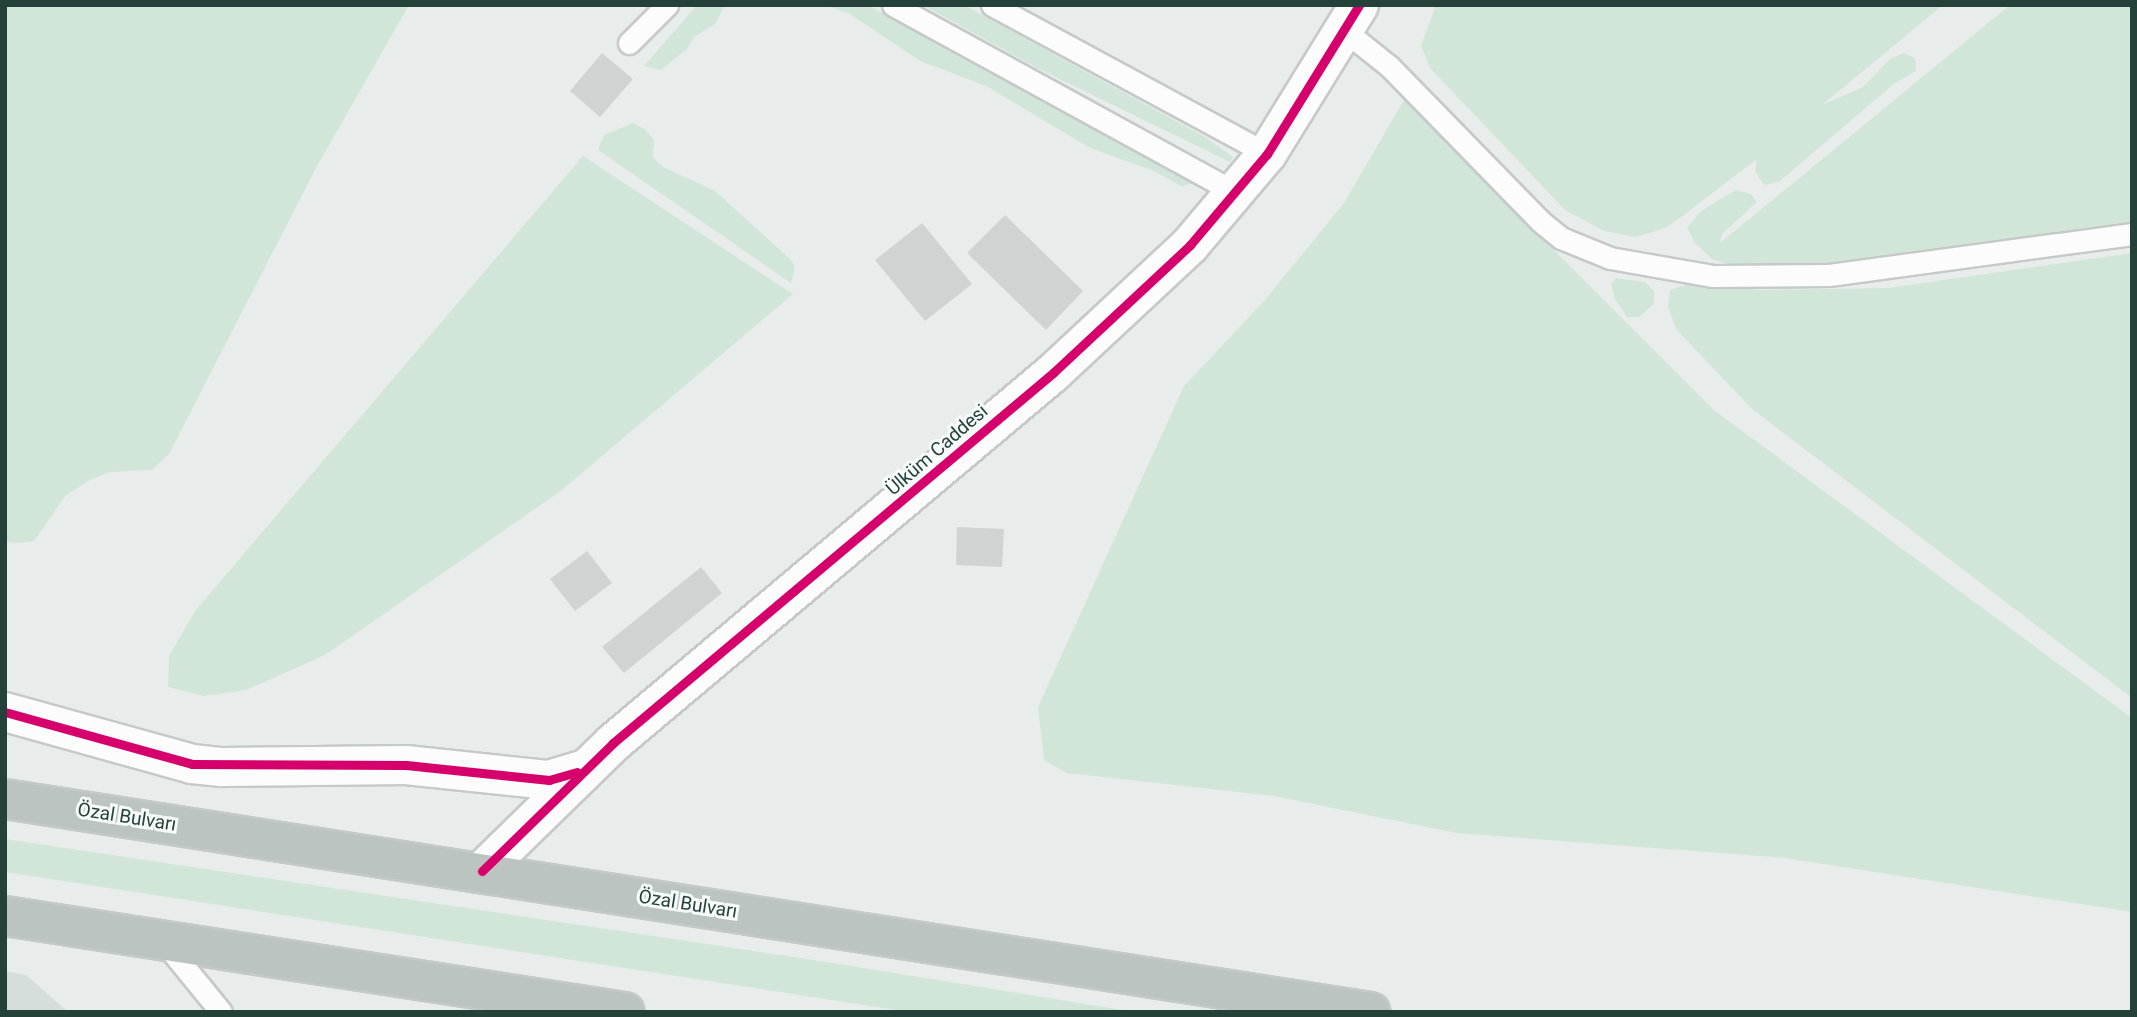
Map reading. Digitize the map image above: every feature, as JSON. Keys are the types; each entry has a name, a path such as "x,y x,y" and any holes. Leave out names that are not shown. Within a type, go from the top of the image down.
{"highway":[{"name":"Özal Bulvarı","path":"5,799 482,871 1370,1012"},
{"path":"5,916 625,1012"}],"street":[{"name":"Ülküm Caddesi","path":"482,871 583,769 1054,372 1189,245 1237,193 1267,154 1352,18"},
{"path":"5,712 192,764 222,767 406,765 549,780 583,769"}],"lane":[{"path":"629,43 667,5"},
{"path":"893,5 1237,193"},
{"path":"992,5 1267,154"},
{"path":"1352,18 1390,66 1540,221 1561,238 1611,258 1713,276 1829,275 2132,234"},
{"path":"163,940 221,1012"}],"shaded area":[{"path":"5,971 26,975 68,1012 5,1012"}],"green space":[{"path":"5,5 409,5 316,168 169,454 152,470 109,472 90,480 66,495 34,541 20,543 5,542"},
{"path":"697,5 725,5 715,24 694,37 687,49 661,70 644,66"},
{"path":"824,5 867,5 1189,171 1194,183 1181,186 1154,171 1090,148 986,86 920,61 848,13"},
{"path":"923,5 964,5 1205,137 1233,157 1230,162 1039,69"},
{"path":"1436,5 1943,5 1822,105 1863,87 1890,59 1904,53 1915,58 1916,71 1895,83 1779,182 1764,185 1755,171 1757,159 1668,227 1636,237 1604,231 1565,210 1430,68 1421,46"},
{"path":"2010,5 2132,5 2132,225 1815,265 1732,265 1712,259 1695,243 1687,228 1701,211 1736,190 1751,194 1757,202 1722,234 1720,243"},
{"path":"1404,100 1715,411 2132,718 2132,912 1785,858 1456,833 1274,796 1066,773 1044,760 1038,707 1184,386 1265,300 1344,203"},
{"path":"633,123 645,129 654,140 653,157 663,167 715,191 789,258 795,266 791,283 598,150 604,135"},
{"path":"583,156 793,294 562,490 325,655 246,690 204,696 168,687 169,656 195,611"},
{"path":"2132,253 2132,698 1752,409 1676,329 1668,307 1670,290 1691,283 1759,290 1888,288"},
{"path":"1616,278 1645,282 1654,291 1654,304 1639,317 1627,317 1615,299 1611,284"},
{"path":"5,839 820,961 1135,1012 909,1012 5,872"}],"building":[{"path":"602,53 633,79 600,117 570,91"},
{"path":"1005,215 1083,291 1046,330 967,253"},
{"path":"922,223 972,284 925,321 875,260"},
{"path":"957,527 1004,529 1002,567 956,565"},
{"path":"587,551 612,583 575,611 550,579"},
{"path":"701,567 722,593 624,673 602,647"}],"cycle path":[{"path":"482,871 613,743 1054,372 1190,245 1267,154 1359,5"},
{"path":"5,712 192,764 406,765 549,780 577,772"}]}
